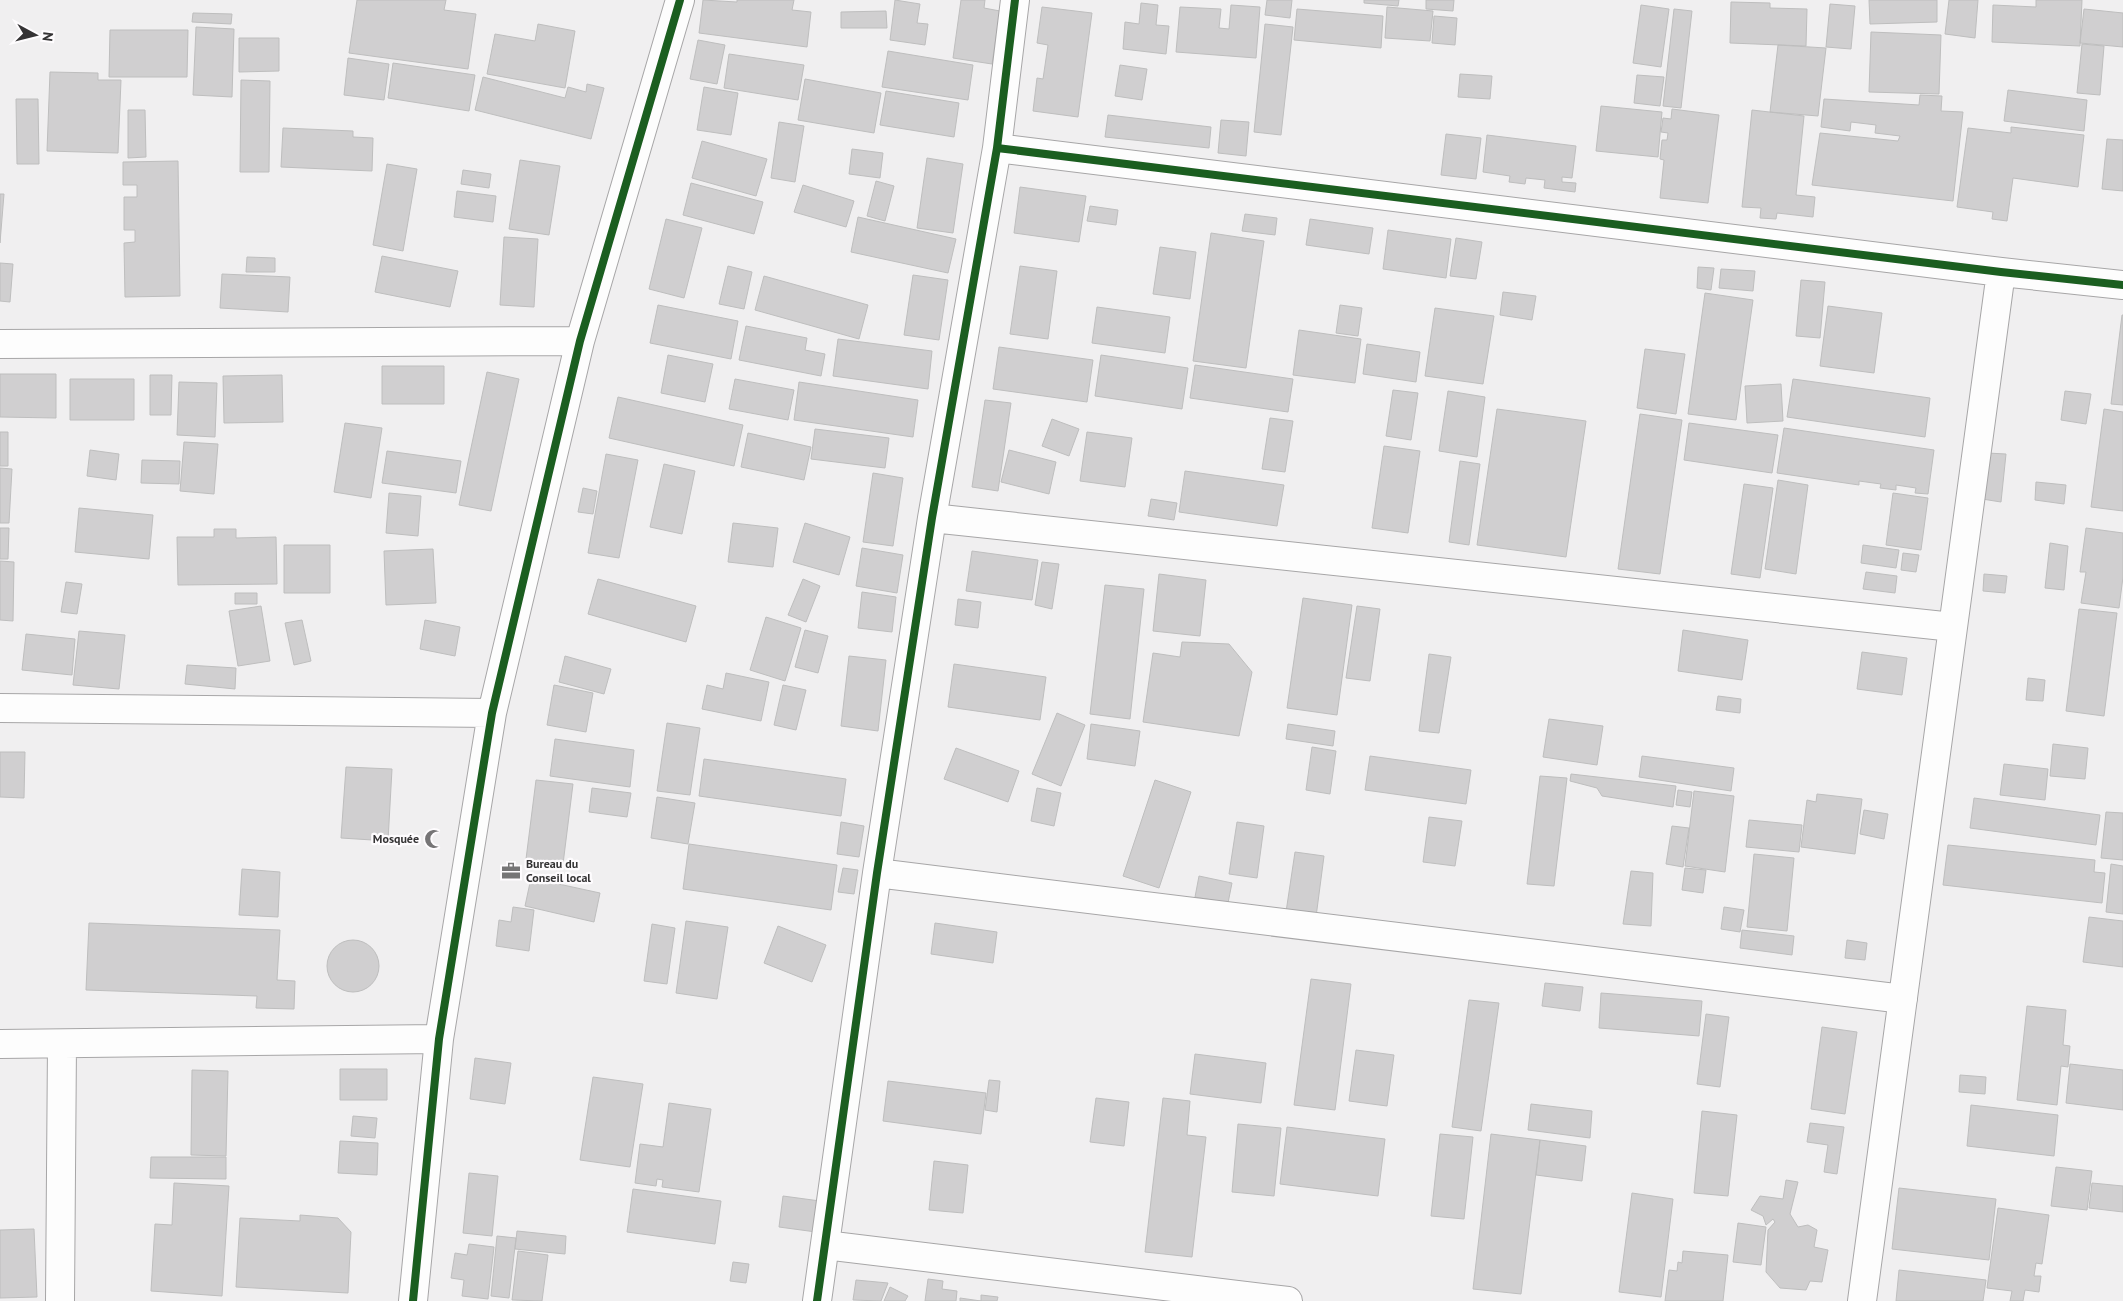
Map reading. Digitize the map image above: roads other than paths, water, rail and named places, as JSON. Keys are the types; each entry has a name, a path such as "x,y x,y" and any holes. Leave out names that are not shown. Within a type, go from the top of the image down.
{"street":[{"path":"413,1301 439,1038 492,713 580,341 680,0"},
{"path":"817,1301 877,873 932,518 997,148 1015,0"},
{"path":"997,148 2001,272 2123,285"},
{"path":"1862,1301 2001,272"},
{"path":"0,344 580,341"},
{"path":"932,518 1953,627"},
{"path":"0,708 492,713"},
{"path":"877,873 1903,1000"},
{"path":"0,1044 439,1038"},
{"path":"60,1301 62,1044"},
{"path":"825,1245 1288,1301"}],"place":[{"name":"Mosquée","path":"434,839"},
{"name":"Bureau du Conseil local","path":"511,871"}]}
